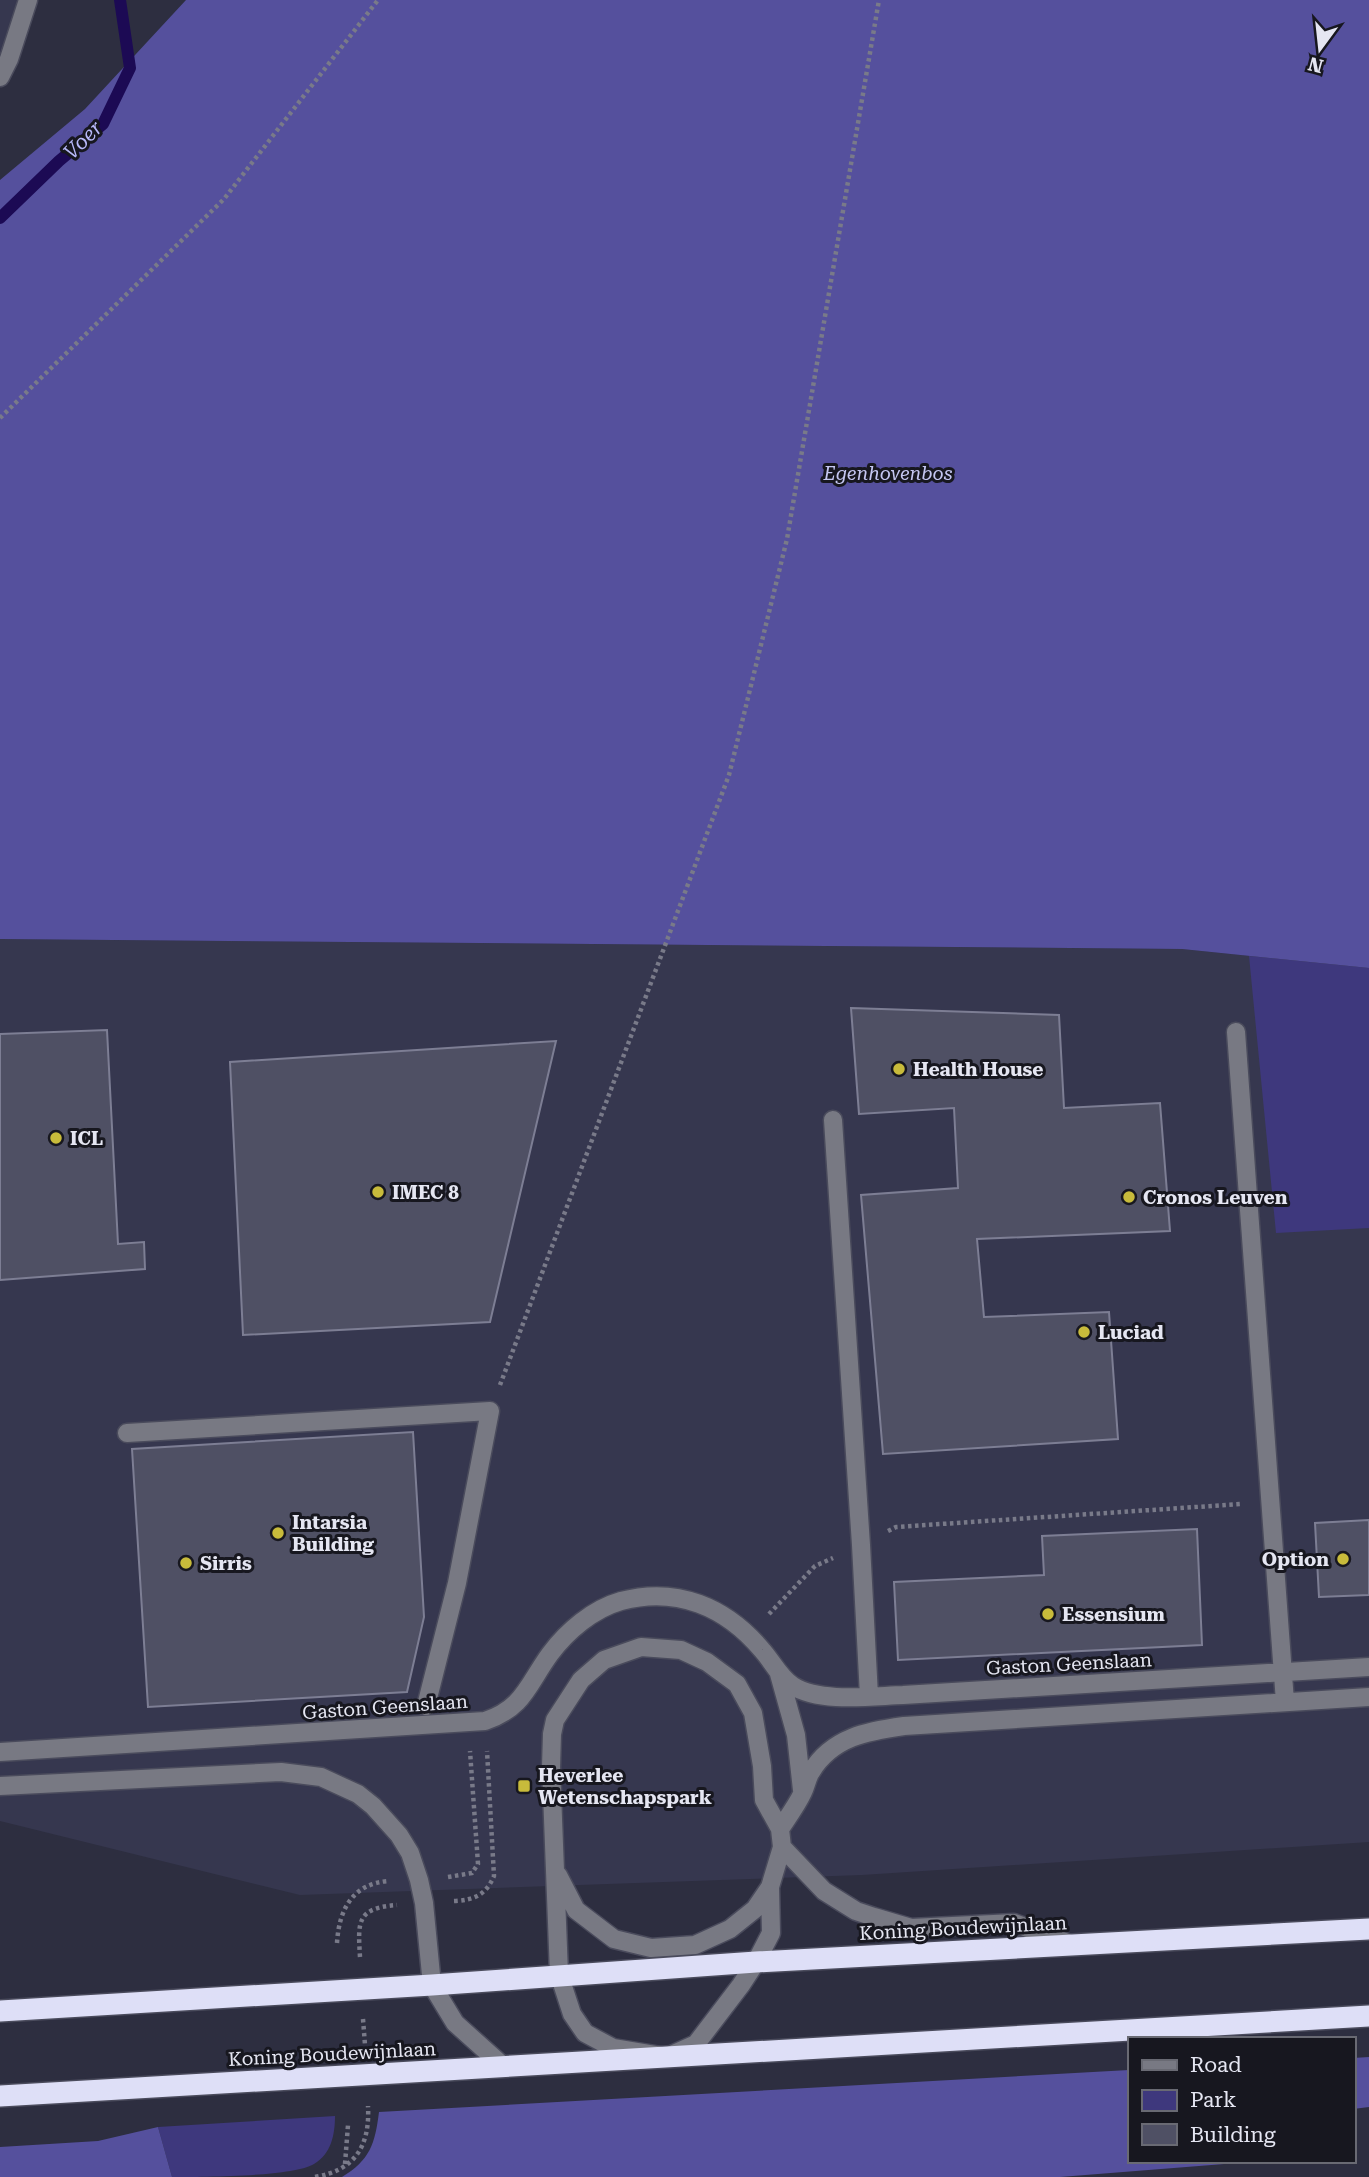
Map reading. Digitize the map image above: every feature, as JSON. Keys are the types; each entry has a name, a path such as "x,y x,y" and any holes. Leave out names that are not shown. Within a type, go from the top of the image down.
{"highway":[{"name":"Koning Boudewijnlaan","path":"0,2011 756,1962 1369,1929"},
{"name":"Koning Boudewijnlaan","path":"0,2096 1369,2015"}],"street":[{"path":"0,77 9,59 28,0"},
{"path":"1236,1032 1285,1702"},
{"path":"832,1120 869,1696"},
{"path":"127,1433 490,1411 457,1583 426,1706"},
{"name":"Gaston Geenslaan","path":"0,1752 485,1721 517,1704 565,1635 586,1619 621,1601 652,1596 684,1598 719,1612 749,1635 792,1686 828,1695 869,1696 1369,1667"},
{"path":"559,1974 551,1767 555,1720 581,1680 604,1660 641,1647 681,1650 707,1662 737,1684 753,1713 762,1766 764,1800 781,1838 824,1891 856,1911 911,1928 1014,1923 1073,1945"},
{"name":"Gaston Geenslaan","path":"779,1672 796,1735 802,1794"},
{"path":"667,2057 696,2044 756,1962 771,1933 770,1887 781,1838 810,1772 846,1739 868,1731 904,1726 1369,1697"},
{"path":"0,1786 257,1772 311,1776 342,1786 373,1806 399,1835 410,1853 424,1903 432,1985 455,2023 504,2067"},
{"path":"556,1872 576,1910 614,1939 651,1948 695,1945 730,1929 755,1909 770,1887"},
{"name":"Koning Boudewijnlaan","path":"559,1974 572,2014 585,2033 613,2048 667,2057"}],"path":[{"path":"0,418 224,199 378,0"},
{"path":"490,1411 729,775 787,539 879,0"},
{"path":"765,1618 816,1566 896,1527 1270,1502"},
{"path":"446,1901 476,1898 484,1893 494,1877 487,1747"},
{"path":"441,1878 470,1874 478,1864 470,1749"},
{"path":"337,1943 345,1905 355,1893 369,1884 396,1881"},
{"path":"315,2177 345,2165 362,2149 368,2133 358,1929 363,1917 373,1909 401,1905"},
{"path":"345,2165 348,2125"}],"shaded area":[{"path":"0,0 28,0 0,77"},
{"path":"0,939 1182,949 1369,968 1369,1842 862,1875 300,1895 0,1821"}],"green space":[{"name":"Egenhovenbos","path":"186,0 1369,0 1369,968 1182,949 0,939 0,180 85,109"},
{"path":"1249,956 1369,968 1369,1228 1276,1233"},
{"path":"1369,2057 1369,2107 1355,2109 1355,2058"},
{"path":"1128,2070 1128,2163 1237,2163 1060,2177 342,2177 359,2164 370,2150 379,2112"},
{"path":"335,2116 331,2143 320,2160 314,2164 287,2172 246,2175 172,2177 158,2127"},
{"path":"158,2127 172,2177 0,2177 0,2147 98,2141"}],"building":[{"path":"851,1008 1059,1015 1064,1108 1160,1103 1170,1231 977,1239 984,1317 1109,1312 1118,1439 883,1454 861,1195 958,1188 954,1108 859,1114"},
{"name":"ICL","path":"107,1030 118,1244 144,1242 145,1269 0,1280 0,1034"},
{"name":"IMEC 8","path":"556,1041 490,1322 243,1335 230,1062"},
{"name":"Intarsia Building","path":"413,1432 424,1617 407,1692 148,1707 132,1449"},
{"name":"Option","path":"1369,1520 1369,1595 1319,1597 1315,1523"},
{"name":"Essensium","path":"1197,1529 1202,1645 898,1660 894,1582 1044,1575 1042,1536"}],"waterway":[{"name":"Voer","path":"0,218 59,161 103,124 130,68 120,0"}],"place":[{"name":"Health House","path":"899,1069"},
{"name":"ICL","path":"56,1138"},
{"name":"IMEC 8","path":"378,1192"},
{"name":"Cronos Leuven","path":"1129,1197"},
{"name":"Luciad","path":"1084,1332"},
{"name":"Intarsia Building","path":"278,1533"},
{"name":"Option","path":"1343,1559"},
{"name":"Sirris","path":"186,1563"},
{"name":"Essensium","path":"1048,1614"},
{"name":"Heverlee Wetenschapspark","path":"524,1786"}]}
